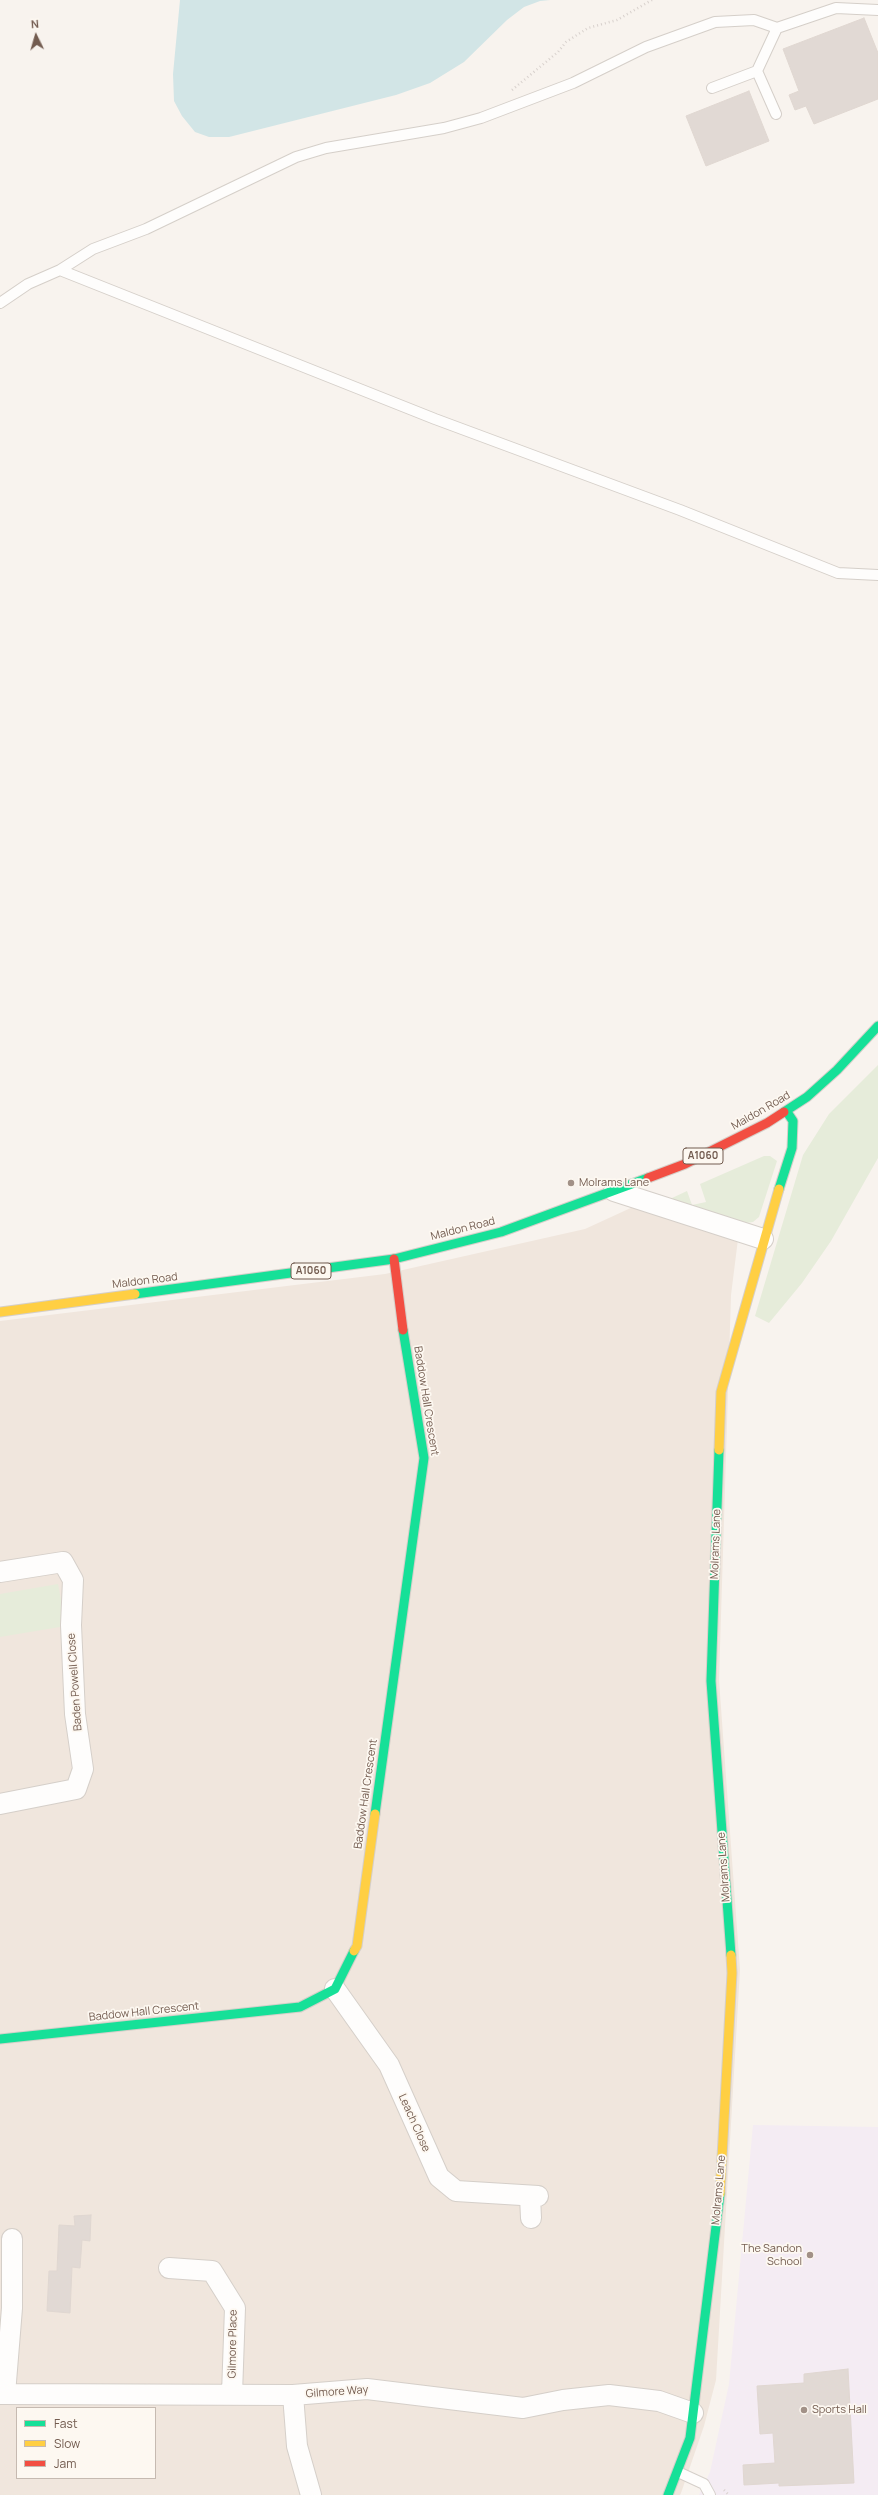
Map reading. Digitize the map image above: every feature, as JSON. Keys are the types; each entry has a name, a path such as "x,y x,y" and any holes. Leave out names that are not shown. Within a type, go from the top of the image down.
{"street":[{"name":"Maldon Road","path":"0,1312 296,1274 394,1259 501,1232 685,1164 725,1146 787,1112 807,1097 837,1070 878,1026"},
{"name":"Molrams Lane","path":"668,2495 690,2438 720,2193 732,1973 711,1681 721,1392 763,1239 792,1148 793,1121 787,1112"},
{"path":"614,1191 763,1239"},
{"name":"Baddow Hall Crescent","path":"0,2039 300,2007 335,1989 358,1946 424,1458 410,1381 394,1259"},
{"name":"Baden Powell Close","path":"0,1572 63,1562 73,1580 71,1625 75,1714 83,1769 76,1789 0,1804"},
{"name":"Leach Close","path":"335,1989 389,2065 439,2177 456,2191 534,2196 531,2218"},
{"path":"3,2394 12,2308 8,2251"},
{"name":"Gilmore Place","path":"169,2268 212,2271 235,2308 232,2394"},
{"name":"Gilmore Way","path":"3,2394 293,2395 366,2389 523,2408 563,2400 609,2396 658,2401 693,2413"},
{"path":"293,2395 297,2446 311,2495"}],"lane":[{"path":"0,303 28,284 60,270 92,250 146,229 296,157 326,148 444,128 481,118 573,83 646,47 715,22 754,20 777,28 836,8 878,10"},
{"path":"712,88 757,71 777,28"},
{"path":"757,71 776,114"},
{"path":"60,270 435,419 680,510 838,573 878,575"},
{"path":"678,2472 704,2484 710,2495"}],"path":[{"path":"510,92 558,52 566,42 588,28 617,20 652,0"}],"shaded area":[{"path":"180,0 550,0 540,1 524,7 507,20 464,62 430,83 396,95 229,137 209,137 195,132 182,116 174,101 173,74"},
{"path":"635,1206 738,1239 731,1295 719,1680 740,1970 716,2380 704,2426 680,2495 0,2495 0,1321 385,1274 585,1229"},
{"name":"The Sandon School","path":"753,2125 878,2127 878,2495 699,2495 710,2472 729,2384"}],"green space":[{"path":"878,1065 878,1158 831,1241 802,1283 769,1323 755,1316 803,1155 829,1114"},
{"path":"764,1156 770,1156 777,1161 759,1217 753,1222 746,1223 674,1201 672,1198 687,1191 692,1205 706,1202 700,1184"},
{"path":"58,1584 66,1626 0,1637 0,1594"}],"building":[{"path":"864,18 878,53 878,99 814,124 806,106 795,110 789,95 799,91 783,49"},
{"path":"749,91 769,141 706,166 686,116"},
{"path":"91,2215 90,2241 82,2240 80,2268 72,2267 70,2313 47,2311 49,2271 57,2271 59,2225 75,2226 74,2216"},
{"name":"Sports Hall","path":"848,2369 854,2483 779,2486 779,2483 744,2485 743,2465 775,2463 773,2433 760,2434 757,2386 804,2383 804,2374"}],"traffic: fast":[{"path":"784,1112 807,1097 837,1070 878,1026"},
{"path":"779,1189 792,1148 793,1121 787,1112"},
{"path":"135,1294 394,1259 501,1232 648,1178"},
{"path":"375,1814 424,1458 403,1330"},
{"path":"719,1450 711,1681 731,1955"},
{"path":"0,2039 300,2007 335,1989 354,1951"},
{"path":"668,2495 690,2438 720,2194"}],"traffic: slow":[{"path":"719,1450 721,1392 779,1189"},
{"path":"0,1312 135,1294"},
{"path":"354,1951 357,1946 375,1814"},
{"path":"720,2194 732,1973 731,1955"}],"traffic: jam":[{"path":"648,1178 685,1164 767,1123 784,1112"},
{"path":"394,1259 403,1330"}],"place":[{"name":"Molrams Lane","path":"571,1183"},
{"name":"The Sandon School","path":"810,2255"},
{"name":"Sports Hall","path":"804,2410"}]}
